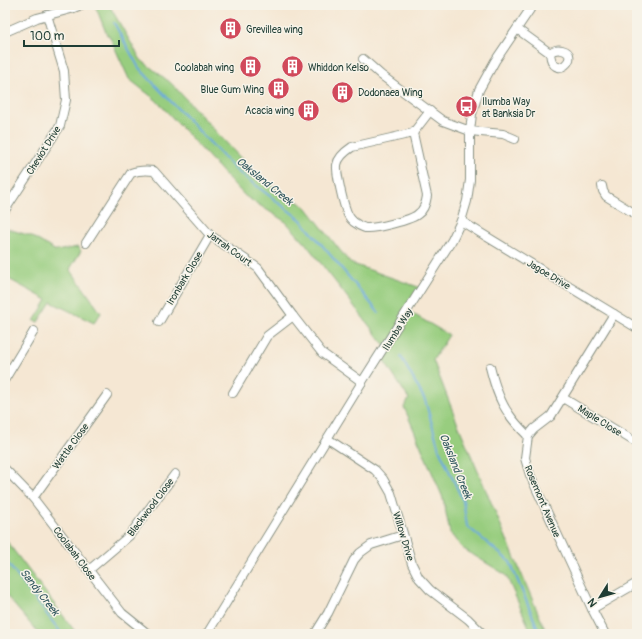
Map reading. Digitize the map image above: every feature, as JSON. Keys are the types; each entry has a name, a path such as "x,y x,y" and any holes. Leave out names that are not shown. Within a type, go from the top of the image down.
{"street":[{"path":"5,32 47,15 81,5"},
{"name":"Ilumba Way","path":"207,634 362,382 452,240 461,221 467,201 469,188 470,131 472,114 479,90 495,61 533,5"},
{"name":"Cheviot Drive","path":"5,210 60,126 66,100 64,71 47,15"},
{"path":"517,29 550,53"},
{"path":"363,59 381,76 443,121 470,131 503,134 515,139"},
{"path":"413,133 428,196 423,210 411,219 373,228 365,228 357,225 351,220 346,211 337,173 337,164 342,156 352,147 413,133 430,111"},
{"name":"Jarrah Court","path":"86,243 131,173 145,170 154,171 210,235 258,268 322,353 362,382"},
{"path":"602,186 602,191 606,196 637,215"},
{"name":"Jagoe Drive","path":"461,221 637,328"},
{"name":"Ironbark Close","path":"158,322 210,235"},
{"path":"490,367 498,392 508,414 528,436 534,429 551,416 614,314"},
{"path":"233,393 267,336 294,316"},
{"path":"5,379 34,331"},
{"name":"Wattle Close","path":"33,498 107,395"},
{"name":"Maple Close","path":"563,398 637,443"},
{"name":"Rosemont Avenue","path":"528,436 525,458 530,476 605,634"},
{"name":"Willow Drive","path":"328,439 375,470 383,479 391,493 412,564 419,578 430,590 468,619 483,634"},
{"name":"Coolabah Close","path":"5,469 33,498 122,613 148,634"},
{"name":"Blackwood Close","path":"89,570 129,536 174,474"},
{"path":"315,634 328,613 354,560 360,553 371,545 403,535"},
{"path":"592,609 637,583"}],"green space":[{"path":"95,5 109,5 141,60 171,83 258,177 306,207 350,263 421,288 408,311 449,335 433,360 457,422 547,634 532,634 506,575 462,548 450,533 443,498 404,407 409,399 380,355 385,346 306,244 286,222 245,196 156,100 129,79 109,35 107,35"},
{"path":"5,228 31,236 56,251 78,247 81,251 70,269 101,313 94,323 51,302 38,322 34,321 47,300 5,277"},
{"path":"5,539 77,634 39,634 5,594"}],"waterway":[{"name":"Oaksland Creek","path":"114,23 139,68 237,171 301,220 379,313"},
{"name":"Oaksland Creek","path":"401,357 425,400 439,449 463,501 467,526 510,562 540,634"},
{"name":"Sandy Creek","path":"5,560 62,634"}],"place":[{"name":"Grevillea wing","path":"230,29"},
{"name":"Coolabah wing","path":"250,67"},
{"name":"Whiddon Kelso","path":"293,67"},
{"name":"Blue Gum Wing","path":"279,89"},
{"name":"Dodonaea Wing","path":"342,92"},
{"name":"Ilumba Way at Banksia Dr","path":"467,107"},
{"name":"Acacia wing","path":"309,110"}]}
